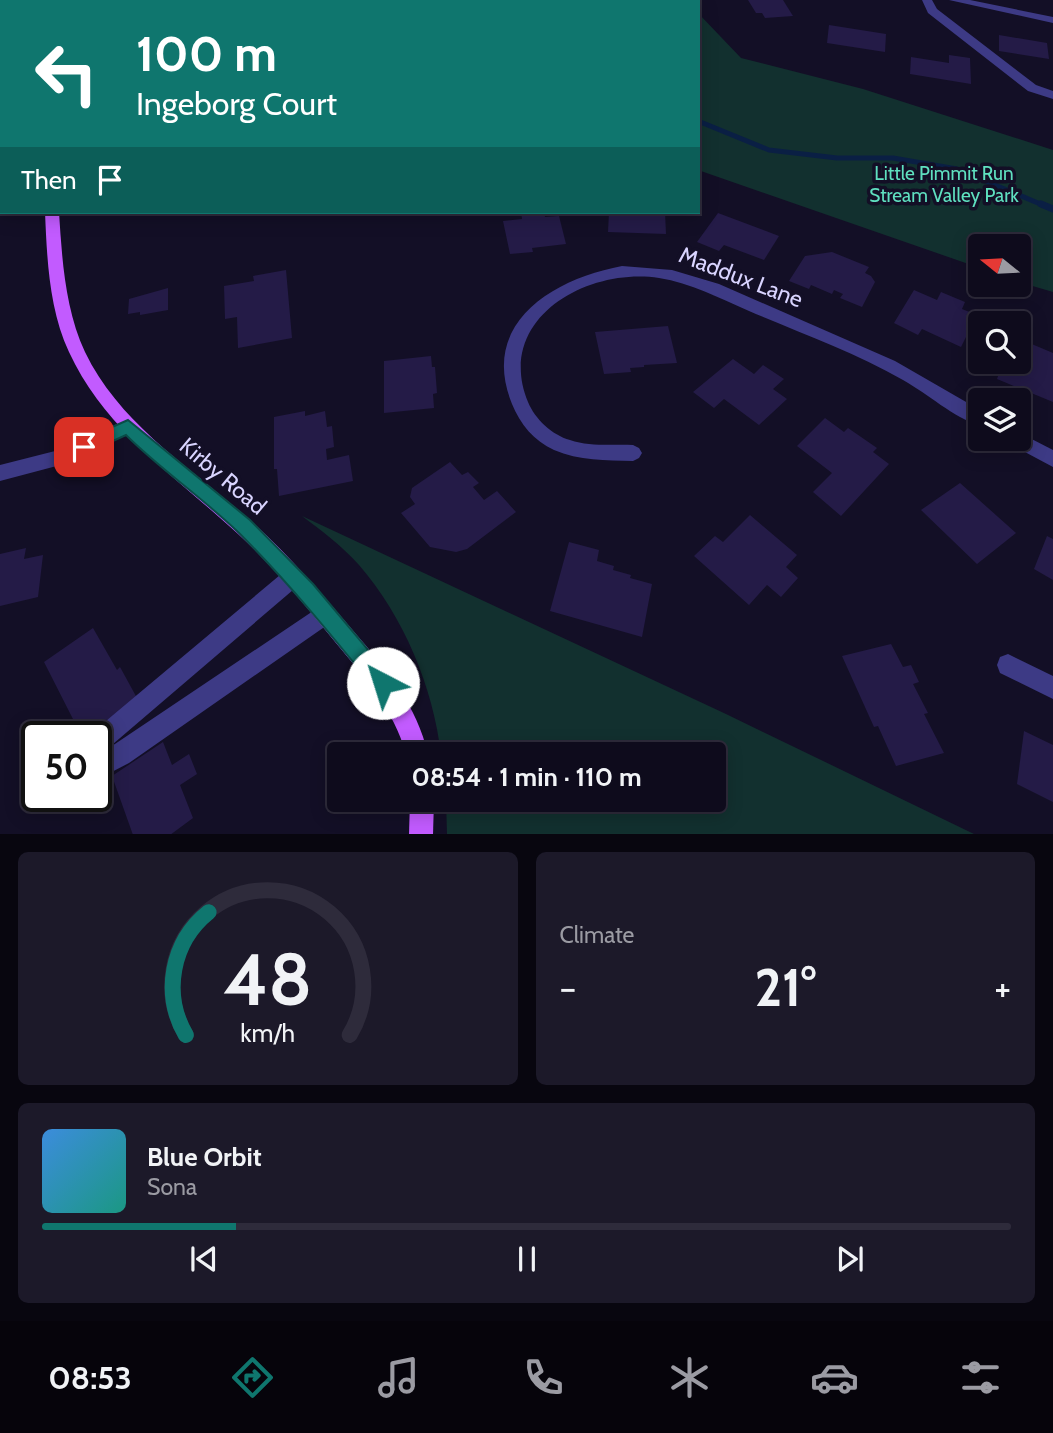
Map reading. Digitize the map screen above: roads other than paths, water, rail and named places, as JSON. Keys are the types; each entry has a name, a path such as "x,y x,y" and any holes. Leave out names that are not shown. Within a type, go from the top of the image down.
{"main road":[{"name":"Kirby Road","path":"52,214 56,282 64,316 83,363 100,392 128,426 163,460 244,526 293,577 398,705 412,742"},
{"path":"421,834 422,812"}],"street":[{"path":"927,0 932,11 1032,88 1053,95"},
{"path":"954,0 1053,20"},
{"name":"Maddux Lane","path":"633,453 569,448 541,433 523,412 514,388 511,362 519,337 534,314 557,295 579,282 610,273 640,271 689,278 839,342 909,376 968,412"},
{"path":"0,473 62,457 128,426"},
{"path":"1031,447 1053,458"},
{"path":"112,728 202,657 293,577"},
{"path":"112,760 326,614"},
{"path":"1008,665 1053,688"}],"waterway":[{"path":"700,122 769,150 837,158 893,158 957,169 1045,206"},
{"path":"1041,204 1053,209"}],"park label":[{"name":"Little Pimmit Run Stream Valley Park","path":"944,184"}]}
